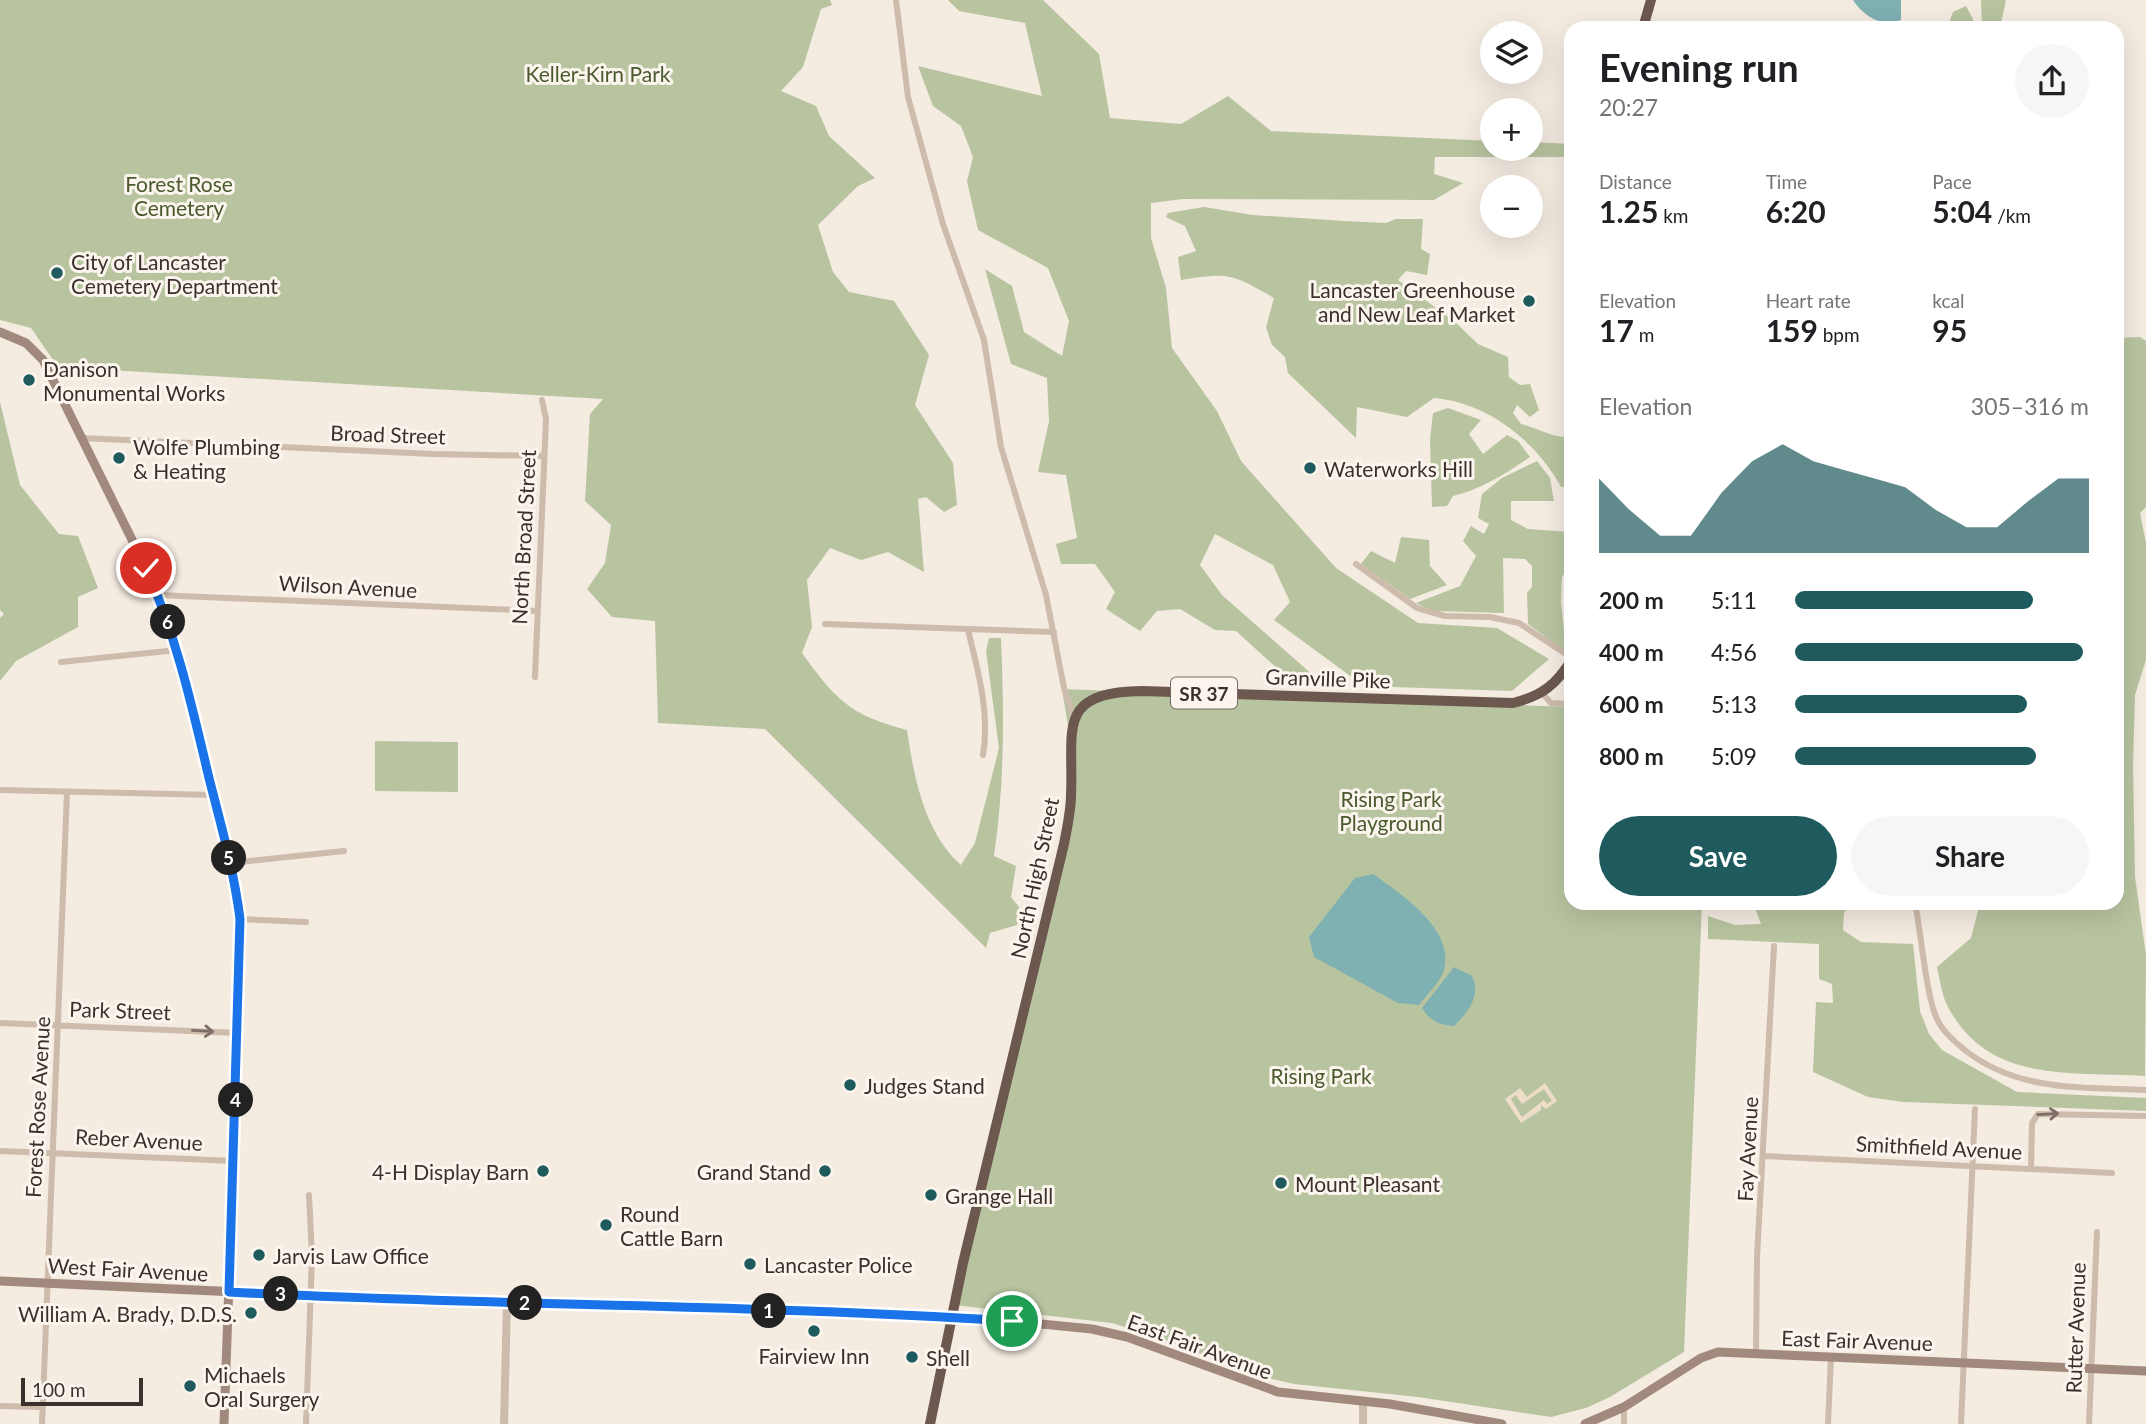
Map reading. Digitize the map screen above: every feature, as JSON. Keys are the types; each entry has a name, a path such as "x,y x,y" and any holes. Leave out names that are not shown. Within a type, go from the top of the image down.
{"highway":[{"path":"1645,21 1651,0"},
{"name":"Granville Pike","path":"1074,718 1092,699 1121,691 1503,704 1524,701 1542,693 1564,673"},
{"name":"North High Street","path":"930,1424 952,1316 1066,831 1071,795 1070,734 1074,718"}],"main road":[{"path":"0,332 16,337 36,349 158,595 177,650 231,863 240,919 224,1424"},
{"name":"West Fair Avenue","path":"0,1281 506,1303"},
{"name":"East Fair Avenue","path":"506,1303 952,1316 1109,1332 1150,1344 1278,1392 1420,1408 1502,1424"},
{"name":"East Fair Avenue","path":"1585,1424 1624,1407 1714,1352 2146,1371"}],"street":[{"name":"North High Street","path":"896,0 908,97 943,224 972,299 984,340 1000,447 1046,595 1064,688 1074,718"},
{"name":"North Broad Street","path":"535,677 546,419 542,400"},
{"name":"Broad Street","path":"82,438 433,454 544,456"},
{"path":"1356,564 1417,608 1445,616 1490,617 1519,623 1564,653"},
{"name":"Wilson Avenue","path":"158,595 537,611"},
{"path":"825,624 1054,632"},
{"path":"968,631 983,706 986,739 983,755"},
{"path":"61,662 177,650"},
{"path":"1542,693 1551,703 1564,704"},
{"path":"0,790 214,795"},
{"name":"Forest Rose Avenue","path":"42,1424 67,792"},
{"path":"231,863 344,851"},
{"path":"1916,910 1934,1011 1943,1028 1958,1044 1992,1068 2028,1083 2146,1090"},
{"path":"240,919 306,922"},
{"name":"Fay Avenue","path":"1756,1353 1757,1257 1765,1156 1774,946"},
{"name":"Park Street","path":"0,1023 238,1033"},
{"path":"1961,1424 1975,1109"},
{"path":"2031,1169 2032,1123 2038,1114 2146,1116"},
{"name":"Reber Avenue","path":"0,1151 234,1161"},
{"name":"Smithfield Avenue","path":"1765,1156 2112,1173"},
{"path":"306,1424 312,1229 309,1195"},
{"name":"Rutter Avenue","path":"2089,1424 2096,1233"},
{"path":"504,1424 506,1303"},
{"path":"1828,1424 1830,1357"},
{"path":"1363,1402 1363,1424"},
{"path":"0,1406 43,1407"},
{"path":"1624,1407 1624,1424"}],"green space":[{"path":"0,0 830,0 832,5 821,9 803,67 781,91 816,106 829,136 875,178 858,186 818,225 833,272 849,292 894,301 929,355 915,405 953,463 957,505 944,512 926,497 918,499 924,572 888,552 861,560 830,548 807,580 812,627 802,653 825,683 846,704 871,718 907,730 923,803 938,837 961,865 975,843 999,748 986,651 989,638 1001,638 1003,747 994,856 1016,866 1011,897 1019,907 1017,925 990,933 986,948 765,729 658,723 655,621 612,617 587,589 605,563 611,525 585,501 590,414 603,399 58,367 31,328 0,320"},
{"path":"948,0 1043,0 1099,54 1110,118 1181,124 1228,96 1271,131 1480,140 1480,157 1435,157 1434,174 1463,183 1434,200 1183,199 1151,203 1151,238 1166,288 1172,348 1217,411 1241,461 1336,568 1418,623 1497,628 1549,659 1512,691 1364,686 1274,620 1290,602 1273,565 1215,534 1200,565 1222,595 1324,685 1290,680 1236,631 1215,630 1180,609 1157,611 1140,631 1106,609 1115,592 1095,564 1061,564 1056,544 1077,538 1066,475 1038,472 1049,421 1047,378 1011,364 985,269 1012,286 1024,332 1062,356 1069,321 1048,268 978,230 967,181 973,157 961,126 933,106 918,66 1042,96 1025,23 959,11"},
{"path":"1981,0 2006,0 2002,21 1982,21"},
{"path":"1966,6 1973,21 1950,21 1953,12"},
{"path":"1543,143 1564,144 1564,157 1543,157"},
{"path":"1204,207 1253,215 1345,221 1386,223 1396,219 1423,219 1421,249 1430,254 1427,275 1406,271 1398,280 1455,322 1478,344 1508,357 1509,377 1520,385 1530,384 1539,410 1530,417 1517,405 1513,413 1521,424 1564,437 1564,487 1561,487 1551,470 1524,440 1508,427 1473,407 1454,401 1434,398 1407,417 1357,407 1356,438 1288,373 1285,357 1272,345 1266,327 1274,298 1230,277 1210,276 1181,280 1178,257 1196,251 1185,226 1166,217 1168,213"},
{"path":"2140,337 2146,341 2146,507 2140,513 2146,543 2146,660 2135,695 2133,765 2135,877 2146,955 2145,1076 2035,1069 2010,1062 1987,1050 1966,1033 1949,1009 1937,967 1971,938 1978,910 2124,910 2124,338"},
{"path":"0,402 20,485 59,534 78,536 98,588 78,597 78,627 16,661 0,681 0,618 4,614 0,610"},
{"path":"1448,408 1481,420 1469,434 1483,454 1507,435 1518,441 1530,457 1484,485 1453,496 1447,506 1432,507 1430,439 1433,413"},
{"path":"1537,461 1550,478 1554,501 1511,501 1511,520 1528,529 1564,532 1561,601 1564,650 1528,624 1527,593 1532,587 1532,566 1525,559 1503,558 1504,613 1433,611 1416,603 1460,586 1476,556 1463,541 1471,526 1484,534 1489,524 1478,518 1482,494 1502,478"},
{"path":"1401,537 1429,540 1430,566 1447,585 1410,599 1361,564 1371,551 1395,563"},
{"name":"Rising Park","path":"1062,689 1564,707 1564,910 1702,910 1684,1352 1610,1397 1586,1408 1551,1417 1418,1397 1294,1384 1254,1375 1171,1342 1112,1323 954,1305 1064,844 1071,744"},
{"path":"375,741 458,742 458,792 375,791"},
{"path":"1756,910 1847,910 1844,912 1843,930 1861,942 1913,944 1920,1011 1929,1034 1942,1050 2017,1092 2146,1098 2146,1111 1903,1102 1868,1097 1813,1072 1816,1002 1833,1003 1832,984 1819,979 1819,944 1708,939 1708,916 1735,925 1761,924"}],"shaded area":[{"path":"1545,1083 1557,1101 1546,1109 1541,1105 1541,1110 1521,1123 1505,1099 1520,1088 1527,1097","holes":["1544,1089 1552,1101 1547,1104 1544,1100 1522,1117 1511,1099 1516,1095 1522,1104"]}],"water":[{"path":"1853,0 1901,0 1901,20 1898,21 1880,21 1862,11"},
{"path":"1373,874 1411,902 1434,927 1441,941 1445,955 1444,970 1437,984 1419,1005 1398,1003 1314,957 1309,937 1355,878"},
{"path":"1454,967 1472,976 1475,990 1472,1004 1454,1026 1436,1021 1422,1008"}],"place":[{"name":"City of Lancaster Cemetery Department","path":"57,273"},
{"name":"Lancaster Greenhouse and New Leaf Market","path":"1529,301"},
{"name":"Danison Monumental Works","path":"29,380"},
{"name":"Wolfe Plumbing & Heating","path":"119,458"},
{"name":"Waterworks Hill","path":"1310,468"},
{"name":"Judges Stand","path":"850,1085"},
{"name":"4-H Display Barn","path":"543,1171"},
{"name":"Grand Stand","path":"825,1171"},
{"name":"Mount Pleasant","path":"1281,1183"},
{"name":"Grange Hall","path":"931,1195"},
{"name":"Round Cattle Barn","path":"606,1225"},
{"name":"Jarvis Law Office","path":"259,1255"},
{"name":"Lancaster Police","path":"750,1264"},
{"name":"William A. Brady, D.D.S.","path":"251,1313"},
{"name":"Fairview Inn","path":"814,1331"},
{"name":"Shell","path":"912,1357"},
{"name":"Michaels Oral Surgery","path":"190,1386"}],"route":[{"path":"146,568 177,650 233,871 240,919 239,1028 229,1292 591,1307 913,1314 1012,1321"}],"park label":[{"name":"Keller-Kirn Park","path":"598,73"},
{"name":"Forest Rose Cemetery","path":"179,195"},
{"name":"Rising Park Playground","path":"1391,810"}]}
